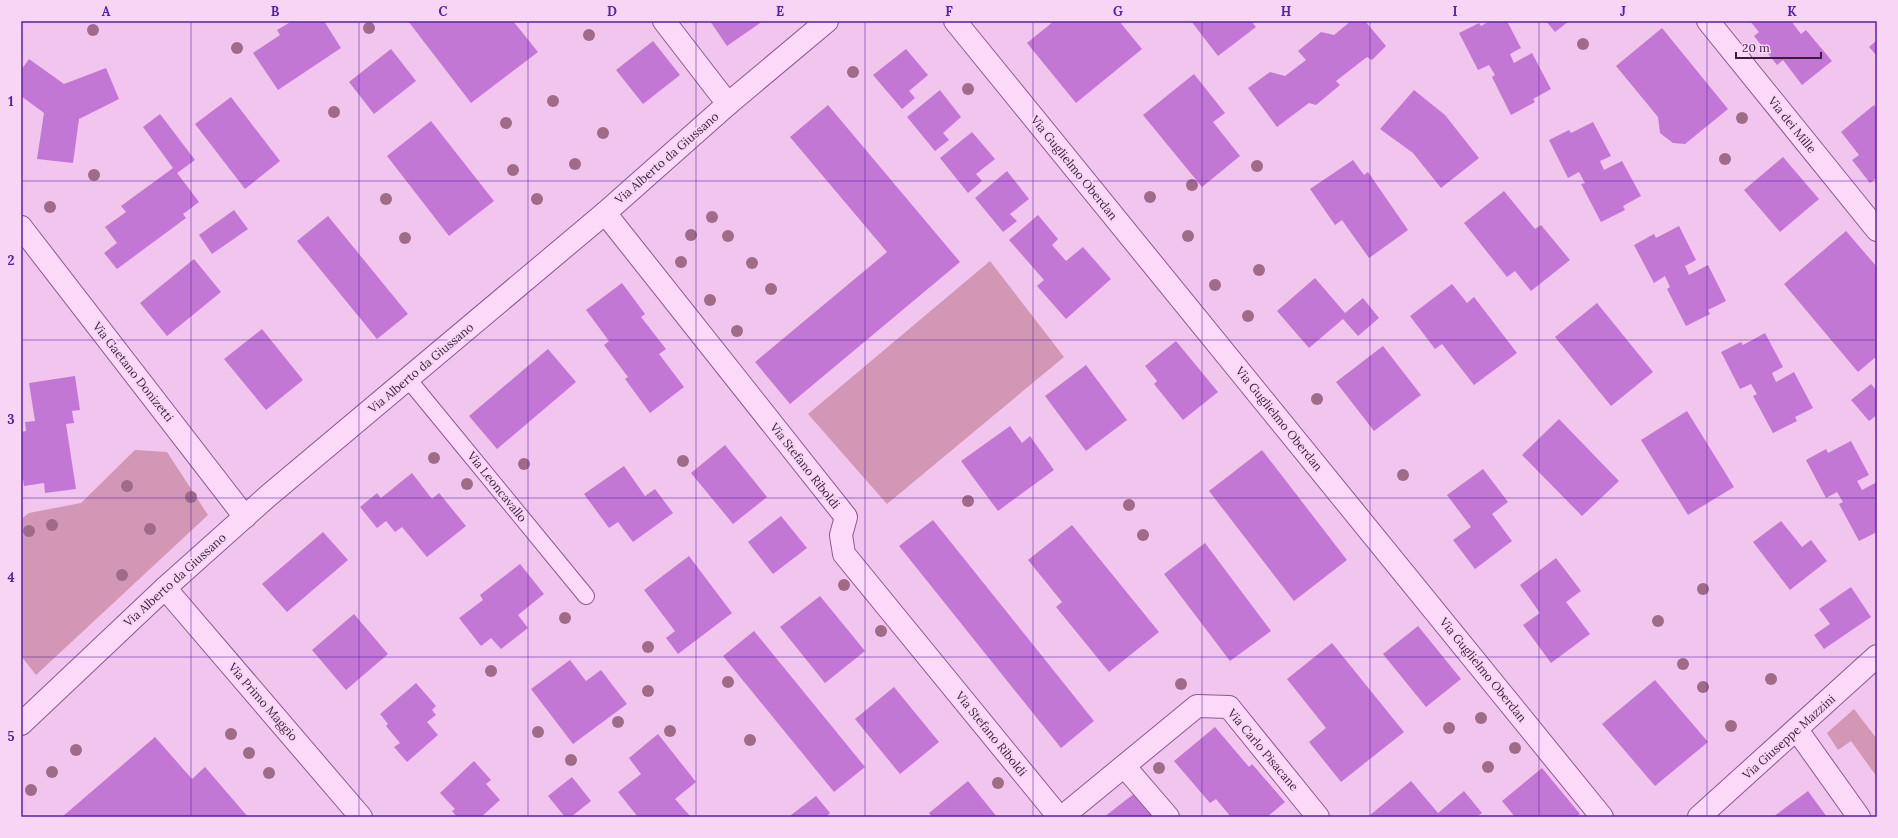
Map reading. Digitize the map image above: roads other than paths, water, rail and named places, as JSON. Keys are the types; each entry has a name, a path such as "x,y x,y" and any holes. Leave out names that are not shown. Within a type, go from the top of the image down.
{"street":[{"path":"664,21 728,104"},
{"name":"Via Alberto da Giussano","path":"21,724 164,588 245,516 605,213 728,104 827,21"},
{"name":"Via Guglielmo Oberdan","path":"955,21 1602,817"},
{"name":"Via dei Mille","path":"1708,21 1877,230"},
{"name":"Via Stefano Riboldi","path":"605,213 846,517 841,535 844,554 1059,817"},
{"name":"Via Gaetano Donizetti","path":"21,227 245,516"},
{"name":"Via Primo Maggio","path":"164,588 361,817"},
{"name":"Via Giuseppe Mazzini","path":"1699,817 1797,730 1877,656"},
{"name":"Via Carlo Pisacane","path":"1125,766 1197,706 1229,707 1318,817"},
{"path":"1797,730 1859,817"},
{"path":"1062,817 1125,766 1168,817"}],"lane":[{"name":"Via Leoncavallo","path":"408,379 586,596"}]}
